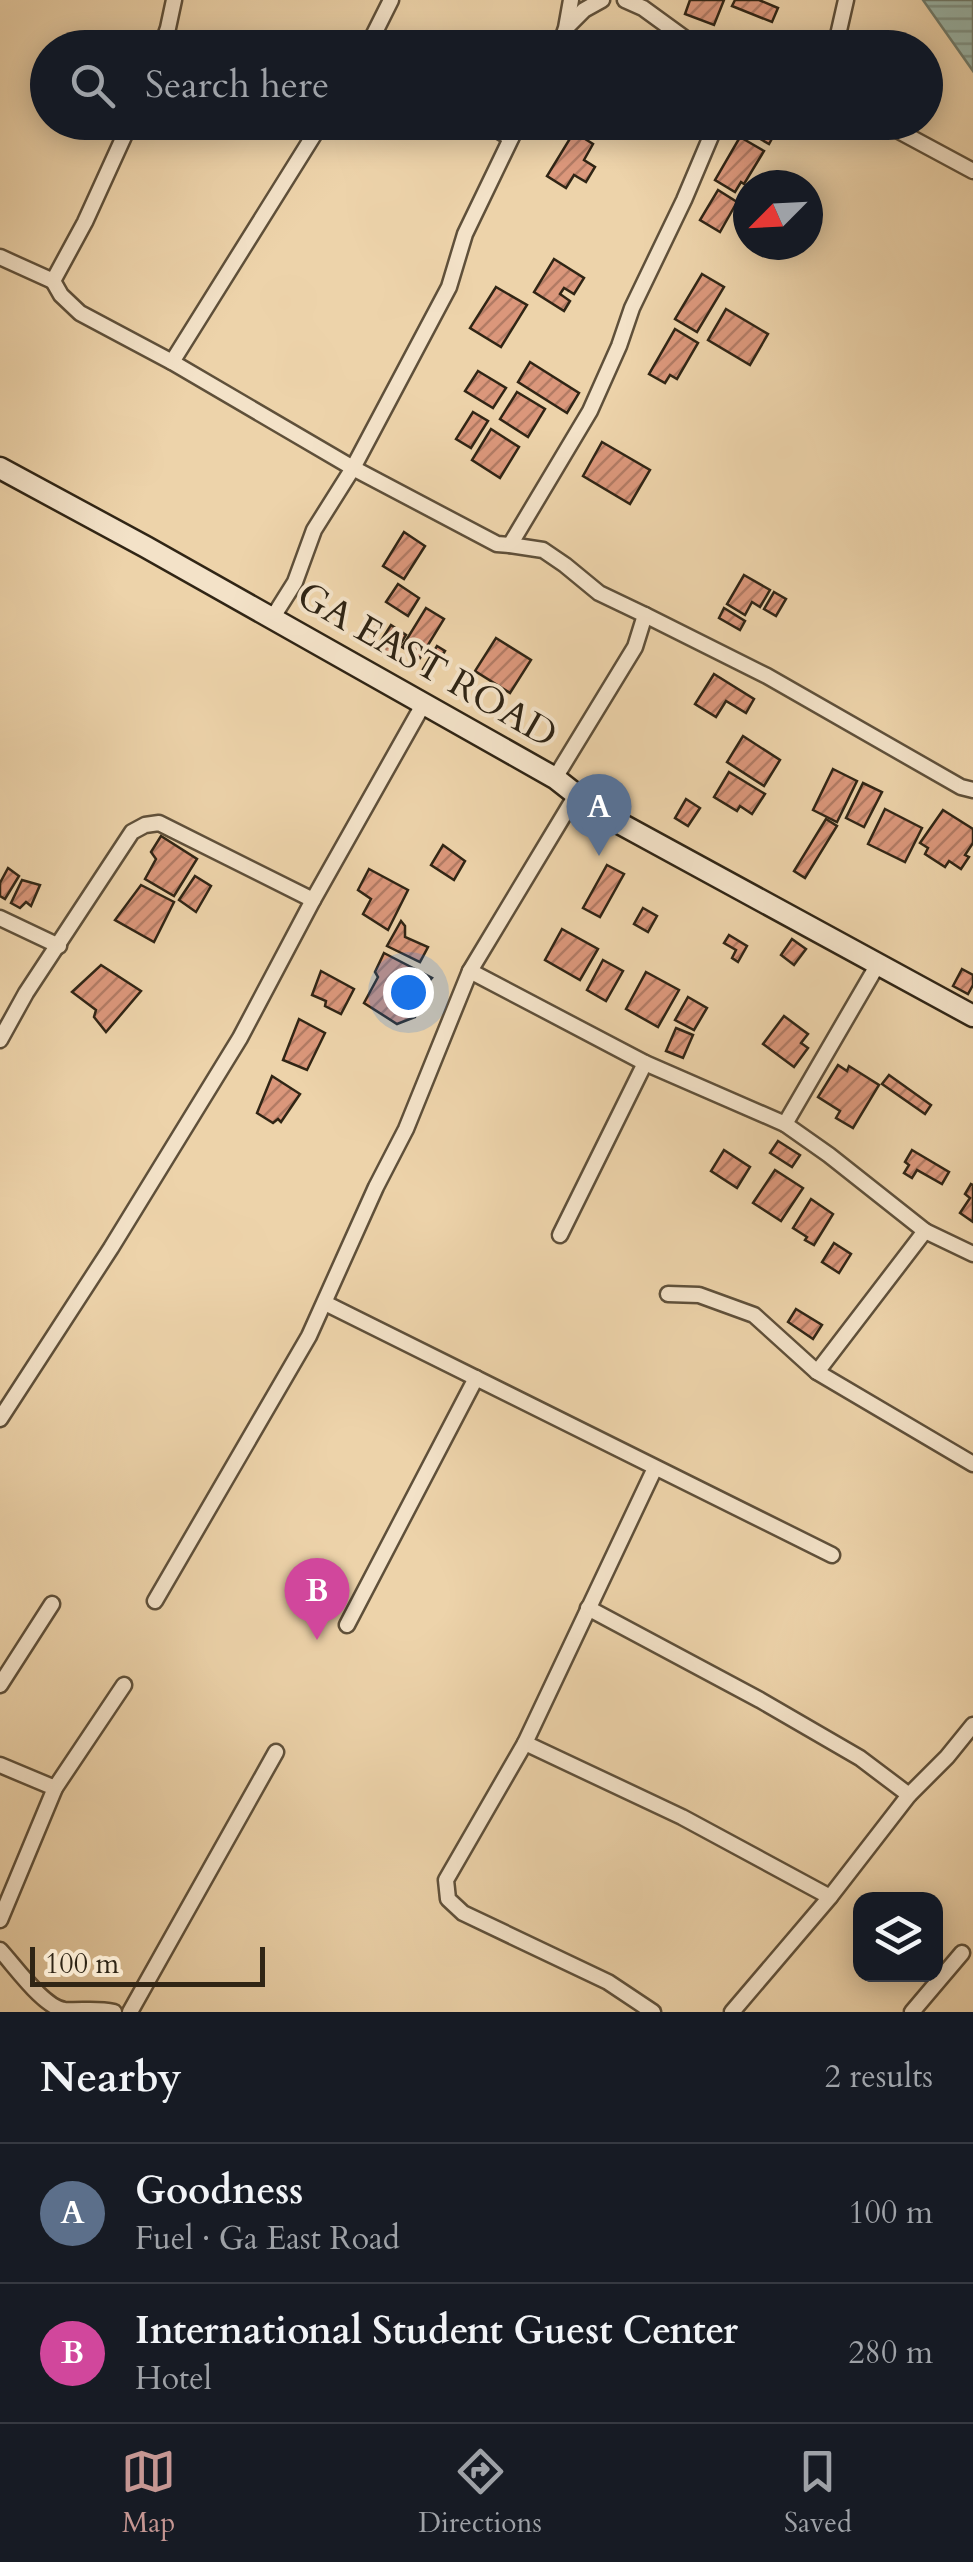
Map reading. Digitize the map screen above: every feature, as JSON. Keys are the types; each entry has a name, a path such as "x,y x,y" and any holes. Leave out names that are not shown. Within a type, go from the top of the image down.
{"street":[{"path":"167,30 174,0"},
{"path":"377,30 391,0"},
{"path":"566,28 571,0"},
{"path":"566,28 584,10 602,0"},
{"path":"625,0 644,8 674,30"},
{"path":"839,30 846,0"},
{"path":"52,281 85,222 122,140"},
{"path":"172,362 311,140"},
{"path":"273,618 296,582 314,530 353,468 448,287 465,234 510,140"},
{"path":"510,545 590,411 632,308 709,140"},
{"path":"915,140 973,172"},
{"path":"0,257 52,281 80,313 353,468 497,544 543,550 600,593 768,676 960,787 973,790"},
{"name":"GA EAST ROAD","path":"0,468 556,778 597,811 973,1016"},
{"path":"556,778 636,646 645,615"},
{"path":"0,1419 112,1248 240,1038 424,704"},
{"path":"154,1601 309,1336 406,1129 470,971 576,795"},
{"path":"0,1040 26,993 132,832 145,825 159,822 314,900"},
{"path":"0,918 59,946"},
{"path":"784,1124 878,964"},
{"path":"470,971 645,1064 784,1124 829,1154 926,1231 973,1254"},
{"path":"560,1236 645,1064"},
{"path":"817,1372 926,1231"},
{"path":"668,1294 699,1296 754,1315 817,1372 973,1464"},
{"path":"324,1303 832,1555"},
{"path":"347,1625 476,1378"},
{"path":"653,2012 608,1982 463,1914 448,1899 446,1880 525,1742 655,1468"},
{"path":"0,1685 52,1604"},
{"path":"588,1608 860,1758 909,1795"},
{"path":"0,1920 55,1788 124,1685"},
{"path":"732,2012 830,1898 909,1795 973,1725"},
{"path":"525,1742 682,1817 830,1898"},
{"path":"130,2012 276,1752"},
{"path":"0,1765 55,1788"},
{"path":"0,1950 41,1997 59,2011 114,2012"},
{"path":"912,2012 962,1953"}],"shaded area":[{"path":"923,0 973,0 973,71"}],"building":[{"path":"690,0 724,0 714,25 685,14"},
{"path":"735,0 759,0 778,8 772,22 732,6"},
{"path":"569,140 593,144 584,160 595,167 586,182 574,175 566,188 547,176"},
{"path":"738,140 745,140 764,151 752,170 733,170 733,191 715,180"},
{"path":"718,190 733,199 733,209 720,232 700,220"},
{"path":"554,259 584,278 574,294 564,288 560,294 570,301 564,311 534,292"},
{"path":"702,274 724,287 697,332 675,319"},
{"path":"496,287 527,305 501,347 470,328"},
{"path":"726,309 768,334 750,365 708,340"},
{"path":"675,329 698,343 677,379 670,375 665,383 649,374"},
{"path":"530,362 579,393 567,413 518,382"},
{"path":"478,371 506,388 493,408 465,391"},
{"path":"517,392 545,409 528,437 500,419"},
{"path":"473,412 488,421 471,448 456,439"},
{"path":"491,429 519,447 500,478 472,460"},
{"path":"602,442 650,470 630,504 583,476"},
{"path":"404,532 425,546 404,579 383,566"},
{"path":"744,575 770,590 760,607 752,602 745,615 727,604"},
{"path":"398,584 419,598 408,616 386,602"},
{"path":"774,592 786,599 776,616 764,609"},
{"path":"426,608 444,619 420,658 402,647"},
{"path":"724,608 745,621 740,630 719,618"},
{"path":"391,625 406,635 391,660 375,650"},
{"path":"496,638 531,660 510,693 475,671"},
{"path":"437,646 445,651 431,674 423,669"},
{"path":"714,674 754,699 746,713 726,701 716,717 695,704"},
{"path":"743,736 780,760 764,786 727,762"},
{"path":"833,769 857,781 837,822 813,810"},
{"path":"729,772 765,794 752,814 740,806 737,811 714,797"},
{"path":"863,783 882,792 864,827 846,818"},
{"path":"686,799 700,808 688,826 675,818"},
{"path":"885,809 922,828 905,862 868,844"},
{"path":"943,810 973,829 973,843 965,855 969,857 961,869 949,861 945,867 925,854 928,848 920,843"},
{"path":"826,819 837,826 805,878 794,871"},
{"path":"161,836 197,859 174,896 145,879 156,859 151,852"},
{"path":"443,845 465,861 454,880 431,865"},
{"path":"607,865 624,874 600,917 583,908"},
{"path":"8,868 19,876 5,899 0,896 0,883"},
{"path":"369,869 408,890 388,930 363,914 371,899 358,890"},
{"path":"195,876 211,886 196,912 179,900"},
{"path":"22,880 40,885 31,906 26,902 20,908 11,903"},
{"path":"141,885 174,902 154,942 115,920"},
{"path":"643,908 657,916 648,932 634,924"},
{"path":"401,921 405,937 428,947 420,962 387,946"},
{"path":"562,929 598,949 580,980 545,960"},
{"path":"729,935 747,946 738,962 732,958 736,950 724,943"},
{"path":"792,939 806,949 794,965 781,955"},
{"path":"384,953 432,978 419,993 415,1017 397,1024 364,1003 378,977 375,972"},
{"path":"603,960 623,971 606,1001 587,990"},
{"path":"101,965 141,991 106,1032 94,1017 96,1010 72,992"},
{"path":"962,969 973,975 968,994 953,986"},
{"path":"321,971 354,989 341,1014 312,995"},
{"path":"646,972 679,990 658,1027 626,1009"},
{"path":"688,997 707,1008 694,1030 675,1020"},
{"path":"784,1016 808,1034 801,1043 808,1048 794,1067 763,1044"},
{"path":"299,1019 325,1033 307,1070 283,1060"},
{"path":"676,1028 693,1035 683,1058 666,1051"},
{"path":"838,1065 847,1071 849,1066 879,1085 853,1128 836,1118 840,1111 818,1097"},
{"path":"889,1075 931,1105 925,1114 882,1084"},
{"path":"272,1076 300,1094 281,1122 278,1119 273,1123 257,1113"},
{"path":"778,1141 800,1155 792,1167 770,1153"},
{"path":"724,1150 750,1167 737,1188 711,1171"},
{"path":"912,1150 949,1172 942,1184 917,1170 912,1178 904,1173"},
{"path":"775,1170 803,1188 781,1221 753,1203"},
{"path":"971,1184 973,1222 960,1213 970,1198 965,1194"},
{"path":"811,1199 833,1214 814,1245 793,1228"},
{"path":"834,1243 851,1254 839,1273 822,1262"},
{"path":"796,1309 822,1325 813,1339 788,1322"}],"place":[{"name":"Goodness","path":"599,856"},
{"name":"International Student Guest Center","path":"317,1640"}]}
